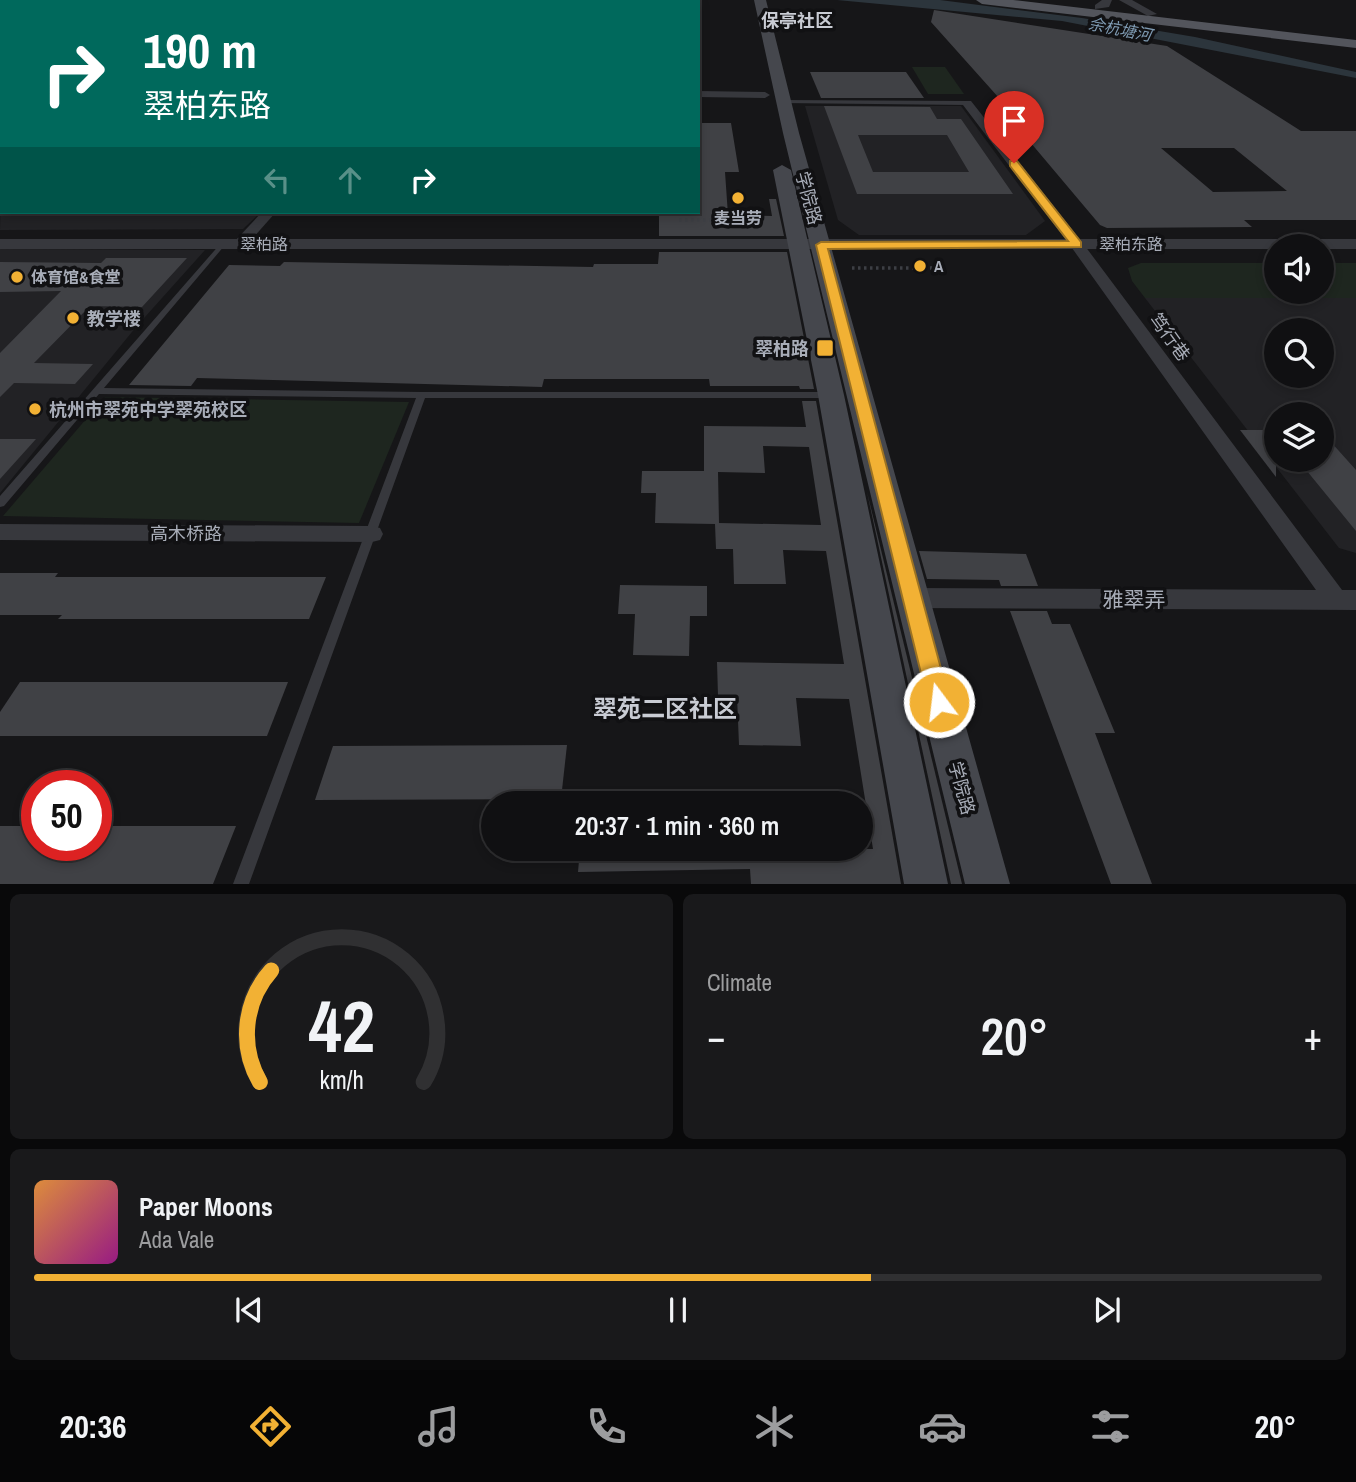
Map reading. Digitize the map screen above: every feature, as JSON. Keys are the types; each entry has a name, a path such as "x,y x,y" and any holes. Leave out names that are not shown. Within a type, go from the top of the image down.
{"main road":[{"name":"学院路","path":"744,0 774,98 810,245 911,598 988,884"},
{"name":"学院路","path":"760,0 774,98"},
{"path":"982,0 1356,44"},
{"path":"1039,0 1103,4 1152,14 1356,38"},
{"name":"学院路","path":"810,245 831,395 926,884"}],"street":[{"path":"1124,0 1152,14"},
{"path":"700,94 774,98"},
{"name":"笃行巷","path":"967,103 1346,600"},
{"path":"231,244 267,214"},
{"name":"翠柏路","path":"0,244 810,245"},
{"name":"翠柏东路","path":"810,245 1356,244"},
{"name":"高木桥路","path":"0,532 372,534"},
{"name":"雅翠弄","path":"911,598 1346,600"}],"lane":[{"path":"774,98 967,103"},
{"path":"0,503 95,391 231,244"},
{"path":"95,391 422,395 831,395"},
{"path":"241,884 422,395"}],"path":[{"path":"601,0 699,0"},
{"path":"679,220 740,220"},
{"path":"852,268 943,268"}],"shaded area":[{"path":"912,67 945,67 964,94 928,94"},
{"path":"805,106 961,106 1045,221 1026,235 859,235 838,220"},
{"path":"0,214 259,214 243,229 0,230"},
{"name":"杭州市翠苑中学翠苑校区","path":"0,249 205,250 136,327 0,493"},
{"path":"1141,263 1264,263 1264,298 1145,298 1132,281 1128,268"},
{"path":"1334,263 1356,263 1356,298 1334,298"},
{"path":"1145,298 1264,298 1264,304 1334,304 1334,298 1356,298 1356,553 1339,548 1280,472 1334,472 1334,402 1264,402 1264,451"},
{"path":"105,397 409,402 359,523 3,516"}],"water":[{"name":"余杭塘河","path":"837,0 940,0 1082,18 1195,37 1356,72 1356,78 1062,21"}],"building":[{"path":"934,10 1167,46 1301,131 1356,131 1356,220 1244,220 1252,227 1107,228 1100,225 1025,136 1032,135 931,22","holes":["1161,148 1234,148 1287,191 1213,192"]},
{"path":"810,72 906,72 924,98 821,98"},
{"path":"824,106 930,107 937,119 961,119 1013,194 857,194","holes":["858,135 947,135 969,172 873,172"]},
{"path":"700,123 731,123 739,172 725,172 728,215 772,216 769,199 776,199 784,236 659,236 659,214 700,214"},
{"path":"659,252 787,252 814,389 800,389 799,386 710,386 709,379 544,379 542,387 197,378 191,386 129,385 229,265 280,266 284,262 593,267 594,264 658,264"},
{"path":"106,258 187,258 142,307 90,306 34,363 93,364 75,384 14,383 0,397 0,353 61,291 0,292 0,262 101,263"},
{"path":"802,401 816,401 901,884 751,884 750,869 578,872 579,861 873,861 873,791 864,791 849,699 796,698 801,746 739,745 737,696 718,696 717,662 844,664 826,551 783,550 786,584 734,584 733,549 716,549 715,524 655,523 656,493 641,493 642,471 704,471 704,426 806,427","holes":["763,446 809,447 821,525 719,523 718,472 765,473"]},
{"path":"1240,430 1264,430 1264,461"},
{"path":"0,439 36,439 0,479"},
{"path":"1334,445 1356,470 1356,531 1308,472 1334,472"},
{"path":"867,492 962,884 951,884"},
{"path":"919,551 1026,554 1038,586 1001,586 999,580 927,579"},
{"path":"0,573 58,573 55,577 326,577 309,619 58,619 62,615 0,615"},
{"path":"620,585 707,586 707,616 690,616 689,656 633,655 635,614 618,614"},
{"path":"1010,611 1047,611 1052,624 1070,624 1115,733 1095,733 1152,884 1111,884"},
{"path":"20,682 288,682 267,736 0,736 0,712"},
{"path":"567,745 562,791 481,791 481,799 315,800 333,746"},
{"path":"0,826 21,826 21,861 112,861 112,826 236,826 213,884 0,884"}],"place":[{"name":"麦当劳","path":"738,198"},
{"name":"A","path":"920,266"},
{"name":"体育馆&食堂","path":"17,277"},
{"name":"教学楼","path":"73,318"},
{"name":"翠柏路","path":"825,348"},
{"name":"杭州市翠苑中学翠苑校区","path":"35,409"}],"district":[{"name":"保亭社区","path":"797,20"},
{"name":"翠苑二区社区","path":"665,708"}],"route":[{"path":"939,702 821,245 1077,244 1014,163"}]}
